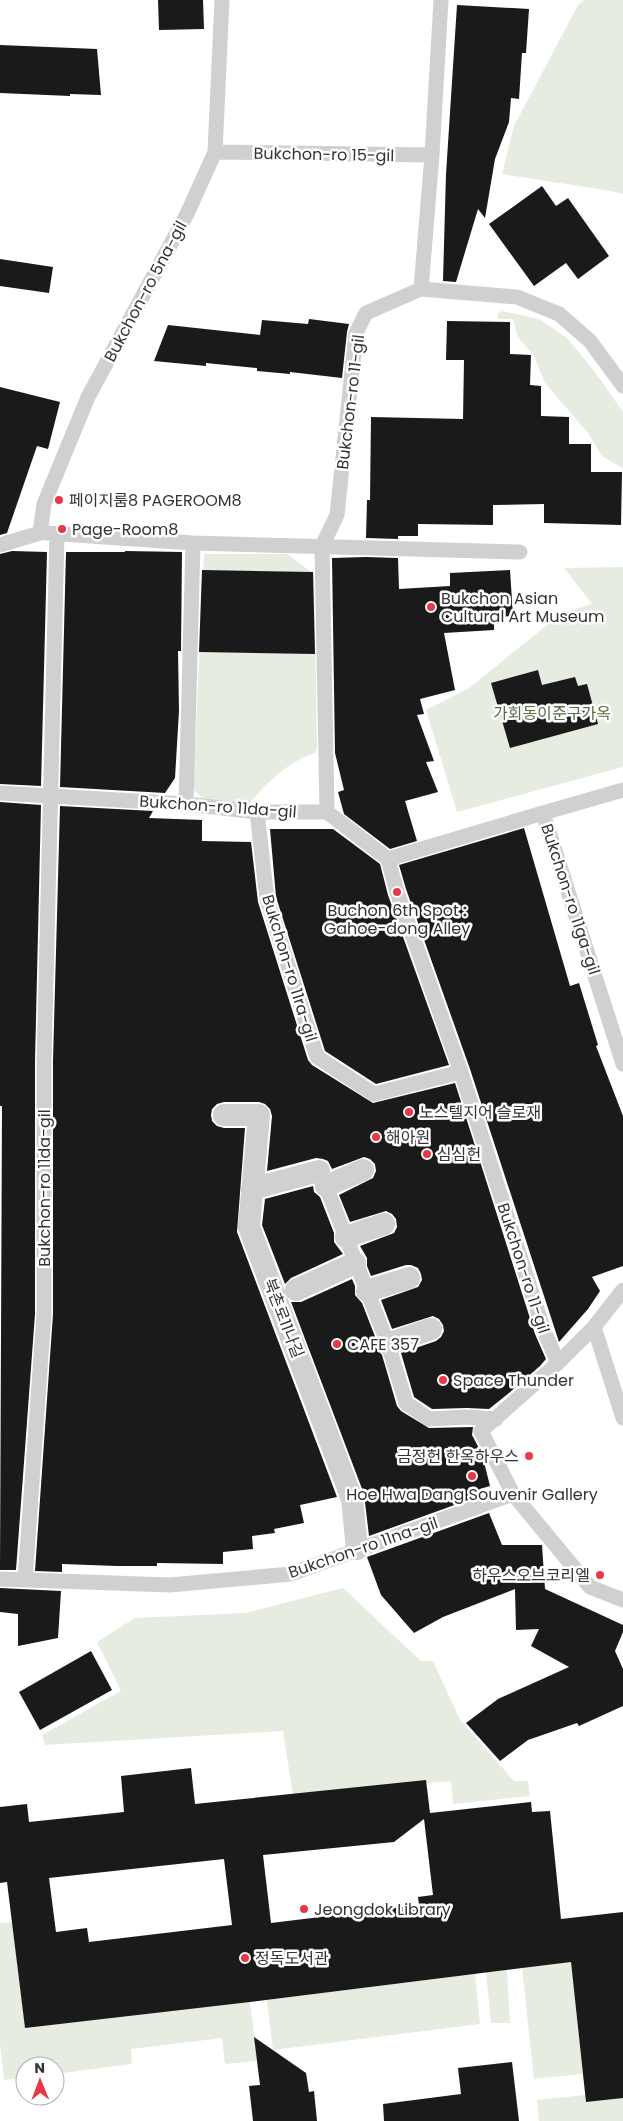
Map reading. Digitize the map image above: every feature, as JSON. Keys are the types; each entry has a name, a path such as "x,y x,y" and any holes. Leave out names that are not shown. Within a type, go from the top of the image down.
{"street":[{"name":"북촌로11나길","path":"224,1115 259,1115 249,1227 352,1499 357,1549"},
{"path":"252,1189 363,1170"},
{"path":"346,1237 384,1224"},
{"path":"296,1290 355,1263"},
{"path":"367,1291 409,1278"},
{"path":"388,1344 431,1329"}],"lane":[{"name":"Bukchon-ro 5na-gil","path":"40,533 44,504 88,397 187,214 216,152 222,0"},
{"path":"421,289 432,155 441,0"},
{"name":"Bukchon-ro 15-gil","path":"216,152 432,155"},
{"name":"Bukchon-ro 11-gil","path":"327,812 322,546 337,515 356,333 366,314 421,289 517,297 559,314 590,341 623,386"},
{"path":"0,545 40,533 193,543 520,552"},
{"name":"Bukchon-ro 11da-gil","path":"25,1580 44,1314 44,1061 49,795 57,534"},
{"path":"186,804 193,543"},
{"name":"Bukchon-ro 11ga-gil","path":"623,790 543,813 623,1064"},
{"path":"0,793 49,795"},
{"name":"Bukchon-ro 11da-gil","path":"49,795 186,804 257,812 327,812"},
{"name":"Bukchon-ro 11ra-gil","path":"257,812 267,898 317,1057 374,1094 461,1072"},
{"path":"327,812 388,859 543,813"},
{"name":"Bukchon-ro 11-gil","path":"388,859 397,892 461,1072 544,1331 558,1362"},
{"path":"323,1178 388,1344 406,1403 429,1419 467,1417 496,1419"},
{"path":"623,1290 594,1327 481,1431 513,1494 590,1587 623,1600"},
{"path":"594,1327 623,1418"},
{"name":"Bukchon-ro 11na-gil","path":"0,1580 170,1585 290,1574 513,1494"}],"green space":[{"path":"584,0 623,0 623,194 502,174 514,126 578,5"},
{"path":"502,311 539,319 567,338 595,372 623,412 623,472 622,468 602,456 588,433 545,383 534,356 518,337 513,319 498,319 498,314"},
{"path":"204,554 287,554 314,574 317,749 315,753 287,767 263,788 249,804 205,801 193,789"},
{"name":"가회동이준구가옥","path":"623,567 623,767 457,812 426,710 469,688 562,613 592,604 564,568"},
{"path":"343,1588 421,1661 433,1661 460,1720 514,1781 528,1781 530,1796 453,1804 451,1781 293,1795 283,1731 45,1745 42,1735 121,1691 97,1642 135,1618 245,1613"},
{"path":"12,1922 25,2027 250,2001 257,2061 225,2064 222,2038 131,2049 132,2064 65,2073 65,2056 15,2056 15,2079 4,2080 0,2044 0,1923"},
{"path":"568,1936 583,2074 534,2079 522,1967"},
{"path":"507,1970 510,2023 491,2023 486,1972"},
{"path":"475,1973 480,2024 273,2050 267,2000"},
{"path":"585,2095 586,2101 623,2098 623,2121 539,2121 537,2100"}],"building":[{"path":"158,0 203,0 204,29 159,30"},
{"path":"457,5 529,9 526,53 522,53 519,99 511,98 509,122 495,159 485,218 478,209 456,282 443,281 446,174"},
{"path":"0,45 97,49 101,95 70,94 70,96 0,93"},
{"path":"542,186 556,206 568,198 609,256 578,279 566,263 534,286 489,224"},
{"path":"0,259 53,267 49,293 0,286"},
{"path":"309,319 349,324 342,378 290,372 290,374 257,371 257,368 206,363 206,366 154,361 168,325 260,335 262,320 308,324"},
{"path":"447,321 510,322 510,354 531,355 530,385 541,386 541,416 569,417 569,444 591,444 591,472 622,472 621,525 544,523 544,504 493,505 493,525 418,524 418,536 398,536 398,539 366,538 367,500 370,500 371,417 463,419 464,360 446,360"},
{"path":"0,387 60,402 48,449 37,446 7,533 0,535"},
{"path":"12,551 47,552 41,786 0,784 0,554"},
{"path":"66,552 182,552 181,651 178,651 179,711 175,778 165,793 60,787"},
{"path":"332,558 398,558 399,589 450,586 450,573 510,570 513,616 494,617 494,630 444,633 455,690 420,699 424,714 417,715 434,761 426,762 438,792 405,801 417,841 390,849 344,814 338,792 344,790 335,753"},
{"path":"202,570 313,572 315,654 199,652"},
{"path":"538,670 542,685 575,677 578,686 587,684 598,724 510,748 491,683"},
{"path":"0,802 41,805 35,1061 35,1314 16,1570 0,1570 2,1106 0,1106"},
{"path":"60,806 153,811 149,818 202,820 202,841 251,842 258,902 308,1060 312,1065 373,1103 455,1083 535,1334 546,1359 489,1409 432,1409 414,1397 401,1353 436,1341 444,1331 443,1325 439,1319 433,1316 392,1329 381,1300 418,1287 422,1280 421,1274 418,1268 406,1265 371,1276 367,1266 367,1258 360,1246 394,1233 397,1227 396,1219 386,1211 350,1222 339,1195 373,1178 376,1171 375,1164 370,1159 364,1157 332,1169 328,1161 316,1158 267,1171 272,1116 270,1109 265,1104 259,1102 224,1102 217,1104 212,1109 211,1115 212,1121 217,1126 245,1128 237,1232 337,1497 300,1505 304,1523 274,1529 275,1533 252,1536 253,1549 223,1552 223,1564 157,1563 157,1566 117,1566 62,1564 62,1572 35,1571 53,1314 53,1061"},
{"path":"524,828 570,986 579,983 598,1045 596,1046 623,1116 623,1266 592,1277 600,1291 588,1309 559,1342 470,1069 399,865"},
{"path":"270,829 333,829 380,864 388,895 449,1065 376,1084 325,1051 276,897"},
{"path":"313,1186 314,1192 320,1197 334,1233 334,1242 343,1254 291,1278 285,1284 262,1225 265,1199"},
{"path":"352,1279 355,1286 355,1295 362,1303 376,1339 376,1348 382,1355 397,1406 401,1411 429,1428 473,1427 472,1435 482,1454 490,1486 480,1489 482,1495 369,1536 364,1494 291,1302 301,1302"},
{"path":"489,1513 502,1545 542,1545 545,1589 623,1625 623,1632 615,1651 623,1669 623,1706 579,1726 577,1723 528,1740 500,1761 466,1723 498,1699 569,1667 531,1646 539,1629 516,1630 515,1589 443,1617 414,1633 381,1595 367,1557"},
{"path":"0,1588 61,1591 58,1638 18,1646 18,1614 0,1612"},
{"path":"91,1651 112,1690 40,1730 19,1692"},
{"path":"191,1768 195,1804 426,1780 430,1813 531,1802 532,1812 550,1811 561,1919 623,1912 623,2098 586,2102 571,1962 25,2028 7,1882 0,1883 0,1807 27,1804 29,1822 124,1812 121,1776","holes":["424,1819 433,1895 418,1897 419,1905 271,1923 263,1855 394,1842","224,1859 232,1925 89,1942 87,1928 56,1932 49,1878"]},
{"path":"254,2037 306,2073 309,2092 314,2091 317,2121 253,2121 249,2086 260,2085"},
{"path":"512,2062 519,2121 384,2121 383,2104 461,2094 458,2068"}],"place":[{"name":"페이지룸8 PAGEROOM8","path":"59,500"},
{"name":"Page-Room8","path":"62,529"},
{"name":"Bukchon Asian Cultural Art Museum","path":"431,607"},
{"name":"Buchon 6th Spot : Gahoe-dong Alley","path":"397,892"},
{"name":"노스텔지어 슬로재","path":"409,1112"},
{"name":"해아원","path":"376,1137"},
{"name":"심심헌","path":"427,1154"},
{"name":"CAFE 357","path":"337,1344"},
{"name":"Space Thunder","path":"443,1380"},
{"name":"금정헌 한옥하우스","path":"529,1456"},
{"name":"Hoe Hwa Dang Souvenir Gallery","path":"472,1476"},
{"name":"하우스오브코리엘","path":"600,1575"},
{"name":"Jeongdok Library","path":"304,1909"},
{"name":"정독도서관","path":"245,1958"}]}
